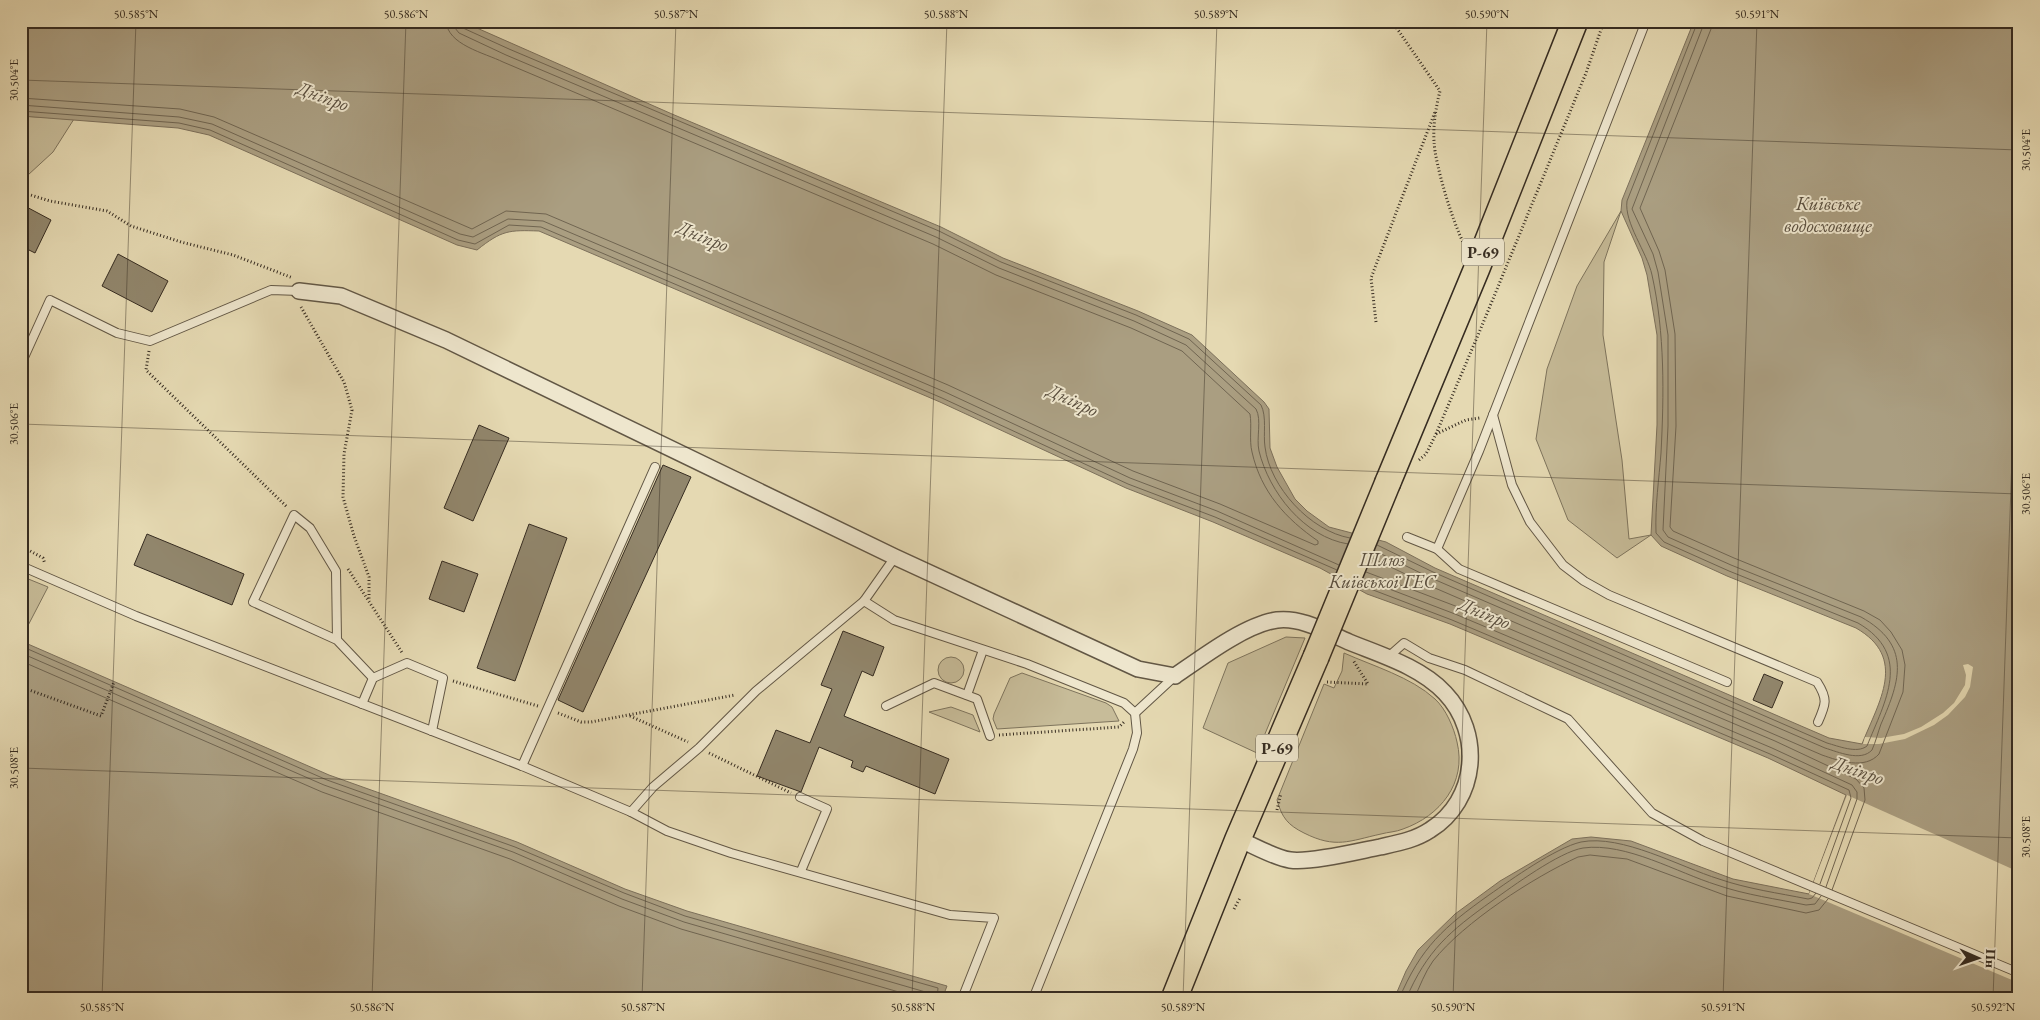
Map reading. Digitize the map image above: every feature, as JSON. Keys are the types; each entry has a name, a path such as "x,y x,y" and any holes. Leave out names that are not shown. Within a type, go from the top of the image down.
{"main road":[{"name":"Р-69","path":"1174,999 1238,839 1316,657 1477,268 1575,21"}],"street":[{"path":"298,292 341,296 446,340 895,557 1138,669 1175,676 1249,629 1277,620 1301,622 1410,668 1444,691 1458,709 1466,728 1471,748 1470,772 1462,795 1448,816 1430,830 1409,841 1333,856 1290,860 1238,839"}],"lane":[{"path":"1437,549 1493,415 1646,21"},
{"path":"21,364 50,300 117,333 150,341 271,290 298,292"},
{"path":"1493,415 1512,485 1530,522 1563,565 1584,581 1609,595 1817,682 1825,694 1825,708 1818,722"},
{"path":"522,766 655,467"},
{"path":"337,640 336,571 310,528 294,515 253,602 337,640 373,678"},
{"path":"1407,537 1437,549 1459,569 1726,682"},
{"path":"631,812 653,787 699,748 756,691 864,601 895,557"},
{"path":"21,566 136,616 522,766 631,812 694,842 950,915 994,918 962,999"},
{"path":"864,601 894,620 1027,664 1124,703 1135,712 1137,733 1133,749 1033,999"},
{"path":"1387,658 1404,643 1429,658 1465,670 1568,719 1652,813 1703,840 2019,973"},
{"path":"967,695 983,650"},
{"path":"362,704 373,678 407,663 442,678 432,731"},
{"path":"1135,712 1150,701 1175,676"},
{"path":"886,706 934,683 977,699 990,736"},
{"path":"800,798 827,809 801,871"}],"path":[{"path":"1376,322 1371,278 1436,109 1440,91 1396,27 1396,21"},
{"path":"1426,454 1586,73 1604,21"},
{"path":"1436,109 1434,142 1445,191 1460,236 1477,268"},
{"path":"21,192 50,201 107,211 131,226 181,242 233,255 296,279 322,294"},
{"path":"271,290 297,301 344,382 352,410 344,454 343,498 369,577 369,599"},
{"path":"150,341 146,370 294,515"},
{"path":"1436,434 1466,420 1493,415"},
{"path":"21,546 43,558 46,570 43,576"},
{"path":"347,567 369,599 407,663"},
{"path":"1327,682 1368,684 1352,659"},
{"path":"442,678 548,709 581,722 629,716 756,691"},
{"path":"21,687 101,716 114,682"},
{"path":"990,736 1119,727 1135,712"},
{"path":"629,716 800,798"}],"shaded area":[{"path":"21,116 74,119 53,152 28,175 21,174"},
{"path":"1621,211 1604,262 1603,335 1622,460 1629,539 1651,535 1617,558 1568,520 1536,439 1547,369 1577,286"},
{"path":"21,576 48,587 21,639"},
{"path":"1286,637 1305,638 1257,753 1203,728 1228,663"},
{"path":"1344,653 1415,684 1435,699 1443,708 1452,725 1459,757 1458,771 1448,796 1428,816 1398,831 1351,841 1334,842 1315,838 1294,827 1286,820 1277,800 1324,684 1334,688 1342,671"},
{"path":"951,657 960,661 964,670 960,679 951,683 942,679 938,670 942,661"},
{"path":"1022,673 1106,703 1112,707 1119,721 997,729 993,719 994,714 1010,678"},
{"path":"951,707 973,715 980,732 929,712"}],"water":[{"name":"Київське водосховище","path":"21,21 461,21 672,114 941,227 1003,258 1138,311 1192,335 1264,402 1269,409 1270,448 1277,467 1295,499 1307,511 1329,527 1386,542 1435,568 1829,738 1862,744 1876,712 1885,681 1885,667 1881,653 1872,640 1856,628 1727,576 1661,546 1651,535 1657,425 1657,335 1647,275 1642,258 1621,211 1622,200 1694,21 2019,21 2019,999 1394,999 1406,971 1418,950 1455,914 1500,881 1572,839 1591,837 1631,841 1733,879 1809,894 1846,795 1768,758 1450,624 1367,594 1320,568 1213,522 1126,488 940,402 539,231 513,231 506,233 493,238 477,250 457,245 209,135 178,128 21,116"},
{"path":"21,641 329,775 517,842 625,889 687,911 947,986 942,999 21,999"}],"pier":[{"path":"1968,664 1973,667 1970,687 1965,697 1948,715 1934,725 1905,739 1879,744 1863,744 1865,737 1881,738 1904,734 1921,727 1943,713 1954,703 1965,685 1966,675 1963,665"},
{"path":"1847,795 2019,872 2019,983 1809,894"}],"building":[{"path":"21,204 51,220 35,253 21,246"},
{"path":"118,254 168,281 152,312 102,286"},
{"path":"479,425 509,438 473,521 444,508"},
{"path":"663,465 691,477 583,712 558,700"},
{"path":"529,524 567,538 515,681 477,668"},
{"path":"147,534 244,574 232,605 134,565"},
{"path":"442,561 478,574 464,612 429,599"},
{"path":"843,631 884,647 873,676 862,671 844,716 949,759 935,794 866,766 863,772 851,767 853,761 819,747 801,792 757,776 776,730 810,743 832,689 821,685"},
{"path":"1764,674 1783,682 1772,708 1753,700"}],"water label":[{"name":"Дніпро","path":"323,96"},
{"name":"Дніпро","path":"703,236"},
{"name":"Дніпро","path":"1073,400"},
{"name":"Шлюз Київської ГЕС","path":"1382,570"},
{"name":"Дніпро","path":"1485,613"},
{"name":"Дніпро","path":"1858,770"}]}
